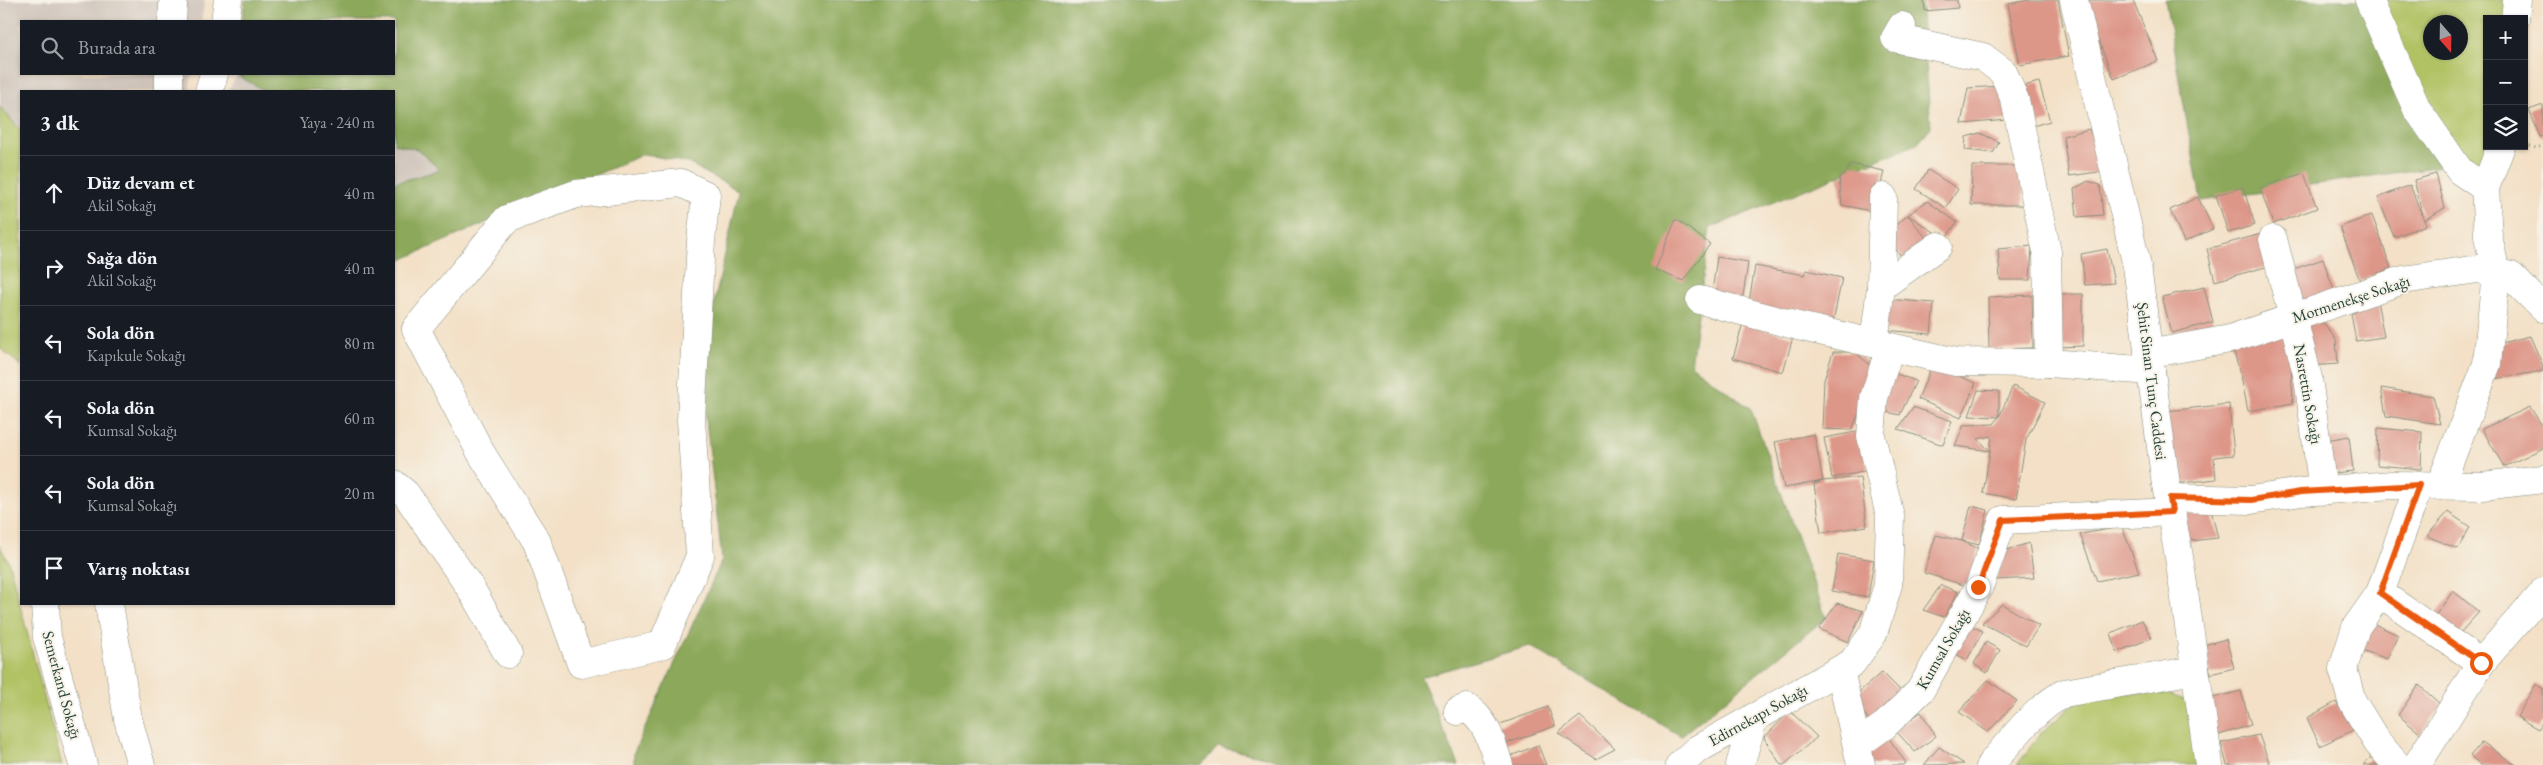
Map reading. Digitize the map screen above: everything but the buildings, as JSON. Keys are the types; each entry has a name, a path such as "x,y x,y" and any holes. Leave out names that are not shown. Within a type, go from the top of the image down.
{"street":[{"path":"225,20 228,0"},
{"name":"Şehit Sinan Tunç Caddesi","path":"2074,0 2137,266 2149,362 2158,412 2156,416 2209,765"},
{"path":"2369,0 2417,109 2460,171 2485,188"},
{"path":"2515,15 2517,0"},
{"path":"1902,26 1895,38 1983,57 2003,72 2015,100 2048,252 2049,363"},
{"path":"169,75 169,90"},
{"path":"209,90 214,75"},
{"path":"2397,765 2377,742 2352,701 2343,669 2356,627 2380,593 2487,364 2496,273 2488,236 2485,188 2499,150"},
{"path":"681,183 706,195 701,240 691,420 700,556 662,645 581,664 537,542 405,328 507,219 576,194 681,183"},
{"name":"Edirnekapı Sokağı","path":"1680,765 1696,750 1852,663 1873,634 1888,584 1890,516 1871,436 1874,398 1882,345 1880,287 1883,197"},
{"name":"Nasrettin Sokağı","path":"2273,239 2308,378 2323,491"},
{"path":"1880,287 1938,246"},
{"name":"Mormenekşe Sokağı","path":"1700,300 1956,362 2049,363 2149,362 2230,339 2403,280 2478,269 2511,276 2543,308"},
{"path":"2171,505 2251,500 2323,491 2430,486 2482,486 2543,479"},
{"path":"395,485 406,494 471,589 508,654"},
{"name":"Kumsal Sokağı","path":"1859,755 1920,691 1978,587 2003,520 2171,505"},
{"path":"2417,765 2481,663 2543,592"},
{"path":"2380,593 2481,663"},
{"name":"Semerkand Sokağı","path":"45,605 47,637 83,765"},
{"path":"109,605 128,719 141,765"},
{"path":"1840,670 1859,755"},
{"path":"1990,765 2019,730 2046,704 2064,693 2195,670"},
{"path":"1458,711 1467,708 1478,715 1489,734 1499,765"},
{"path":"1740,765 1754,717"}],"path":[{"path":"2528,145 2536,148 2543,146"}],"shaded area":[{"path":"0,0 205,0 201,20 20,20 20,75 192,75 189,90 20,90 20,130 0,107"},
{"path":"237,75 263,90 229,90"},
{"path":"395,144 417,149 441,170 395,183"}],"green space":[{"path":"245,0 1921,0 1931,127 1917,144 1710,228 1691,365 1751,409 1826,618 1681,736 1530,646 1421,677 1459,765 1303,765 1218,747 1201,765 634,765 634,752 722,560 700,367 739,191 688,163 644,154 395,263 395,183 440,170 417,149 395,144 395,90 263,90 237,75 395,75 395,20 242,20"},
{"path":"2165,0 2360,0 2441,166 2201,201"},
{"path":"2360,0 2530,0 2527,15 2483,15 2483,150 2489,150 2503,174 2441,166"},
{"path":"0,107 20,130 20,365 0,348"},
{"path":"0,546 9,563 62,765 0,765"},
{"path":"2118,693 2168,694 2187,701 2198,765 2017,765 2041,733 2079,700"}],"route":[{"path":"1978,587 2003,520 2172,512 2170,498 2251,500 2301,492 2392,485 2419,485 2380,593 2481,663"}]}
